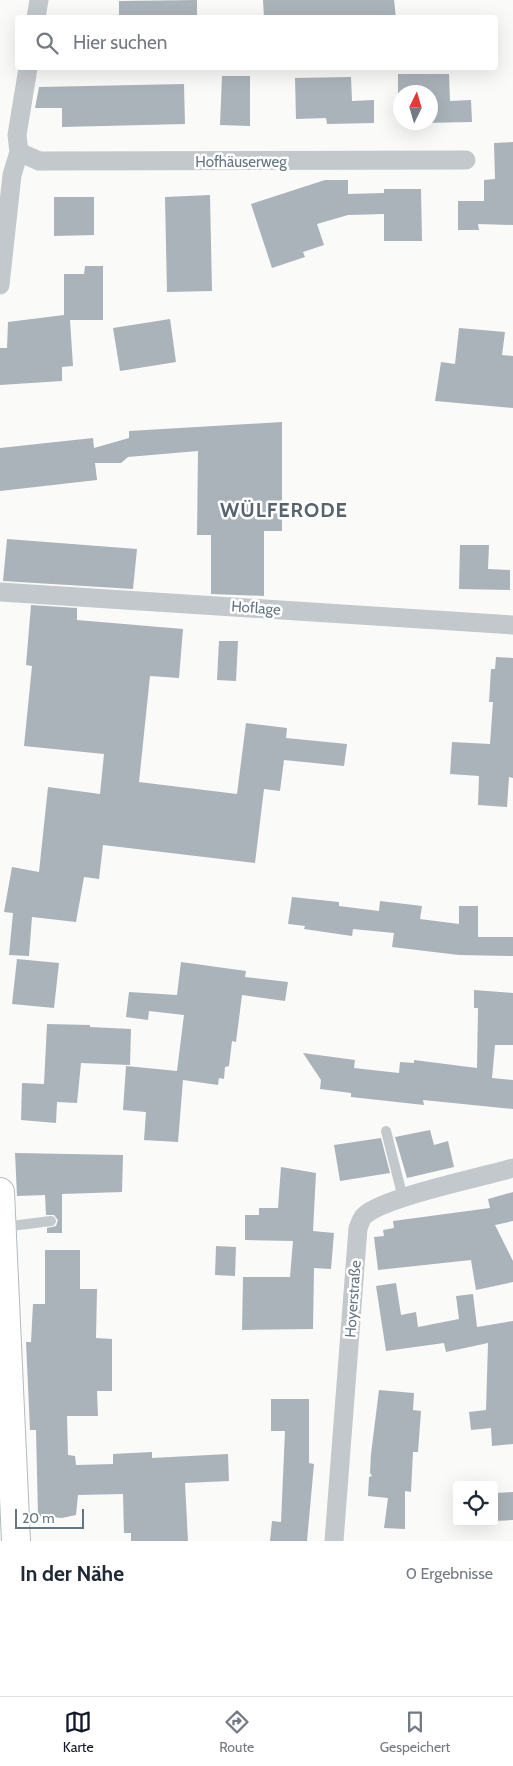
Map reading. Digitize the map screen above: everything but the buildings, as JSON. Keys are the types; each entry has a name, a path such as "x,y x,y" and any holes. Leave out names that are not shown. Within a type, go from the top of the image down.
{"main road":[{"path":"0,1192 16,1541"}],"street":[{"path":"36,15 39,0"},
{"path":"0,285 12,175 19,152 17,135 28,70"},
{"name":"Hofhäuserweg","path":"19,152 39,161 466,160"},
{"name":"Hoflage","path":"0,592 513,625"},
{"name":"Hoyerstraße","path":"334,1541 358,1228 363,1216 403,1198 513,1168"}],"lane":[{"path":"386,1131 403,1198"},
{"path":"2,1227 51,1221"}],"district":[{"name":"WÜLFERODE","path":"284,510"}]}
